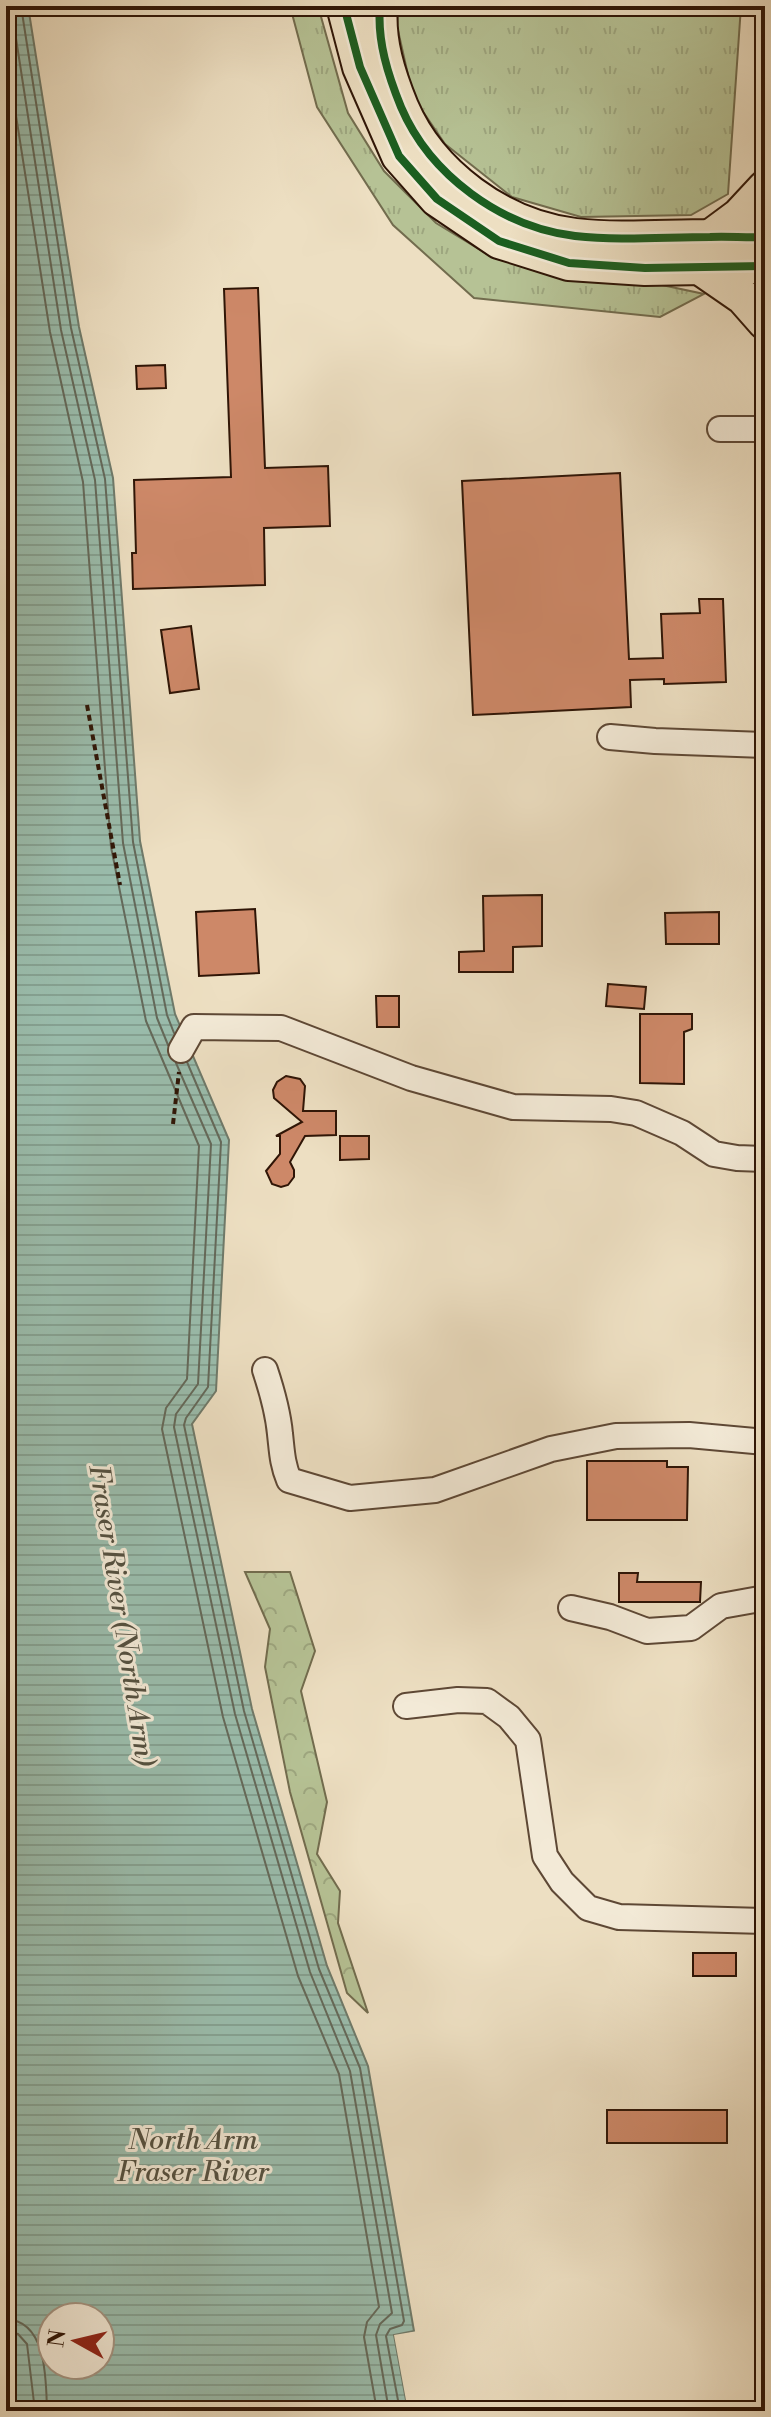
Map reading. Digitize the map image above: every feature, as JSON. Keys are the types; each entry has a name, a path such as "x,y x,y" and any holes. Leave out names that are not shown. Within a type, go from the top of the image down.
{"highway":[{"path":"344,6 360,67 399,156 437,199 499,241 569,263 707,252 765,237"},
{"path":"380,6 387,74 410,128 440,168 471,194 513,218 543,229 574,236 645,239 765,266"},
{"path":"707,252 765,188"},
{"path":"707,252 765,322"}],"street":[{"path":"720,429 765,429"},
{"path":"610,737 765,745"},
{"path":"181,1050 194,1027 281,1028 411,1078 513,1107 611,1109 636,1113 682,1133 714,1154 765,1159"},
{"path":"265,1370 274,1399 281,1459 289,1480 350,1498 435,1490 551,1449 616,1436 689,1435 765,1442"},
{"path":"571,1608 610,1617 647,1631 691,1628 721,1606 765,1598"},
{"path":"406,1706 458,1700 487,1701 509,1717 528,1740 545,1856 562,1882 588,1908 619,1917 765,1921"}],"path":[{"path":"87,705 120,885"},
{"path":"173,1124 181,1050"}],"green space":[{"path":"290,6 318,6 348,113 384,171 436,223 492,257 552,276 662,285 704,294 660,317 474,298 393,225 317,107"},
{"path":"398,6 741,6 728,194 691,215 581,217 512,197 445,144 413,97 397,26"},
{"path":"245,1572 290,1572 315,1651 301,1691 327,1802 317,1854 340,1891 338,1923 368,2013 347,1993 290,1792 265,1667 270,1629"}],"water":[{"name":"North Arm Fraser River","path":"6,6 28,6 79,327 113,478 140,841 175,1014 229,1140 216,1391 192,1424 252,1709 327,1966 368,2066 414,2331 394,2335 408,2411 17,2411 6,2317"}],"pier":[{"path":"418,2331 415,2335 398,2338 412,2411 408,2411 394,2335"}],"building":[{"path":"258,288 265,468 328,466 330,526 264,528 265,585 133,589 132,553 136,553 134,480 231,477 224,289"},
{"path":"165,365 166,388 137,389 136,366"},
{"path":"620,473 629,659 663,658 661,614 700,613 699,599 723,599 726,682 664,684 664,679 630,680 631,707 473,715 462,481"},
{"path":"191,626 199,689 170,693 161,630"},
{"path":"542,895 542,946 513,947 513,972 459,972 459,952 484,951 483,896"},
{"path":"255,909 259,973 199,976 196,912"},
{"path":"719,912 719,944 666,944 665,913"},
{"path":"608,984 646,987 644,1009 606,1006"},
{"path":"376,996 399,996 399,1027 377,1027"},
{"path":"640,1014 692,1014 692,1029 684,1032 684,1084 640,1083"},
{"path":"286,1076 300,1079 305,1086 303,1111 336,1111 336,1135 305,1136 290,1162 294,1177 288,1185 281,1187 272,1184 266,1171 280,1154 280,1136 276,1136 302,1122 274,1098 273,1090 277,1082"},
{"path":"340,1136 369,1136 369,1159 340,1160"},
{"path":"587,1461 667,1461 667,1467 688,1467 687,1520 587,1520"},
{"path":"619,1573 638,1573 637,1582 701,1582 700,1602 619,1602"},
{"path":"693,1953 736,1953 736,1976 693,1976"},
{"path":"607,2110 727,2110 727,2143 607,2143"}],"cycle path":[{"path":"344,6 360,67 399,156 437,199 499,241 569,263 645,268 765,266"},
{"path":"380,6 380,32 388,70 414,132 449,175 495,209 547,231 575,236 626,239 765,237"}],"water label":[{"name":"Fraser River (North Arm)","path":"123,1615"}]}
